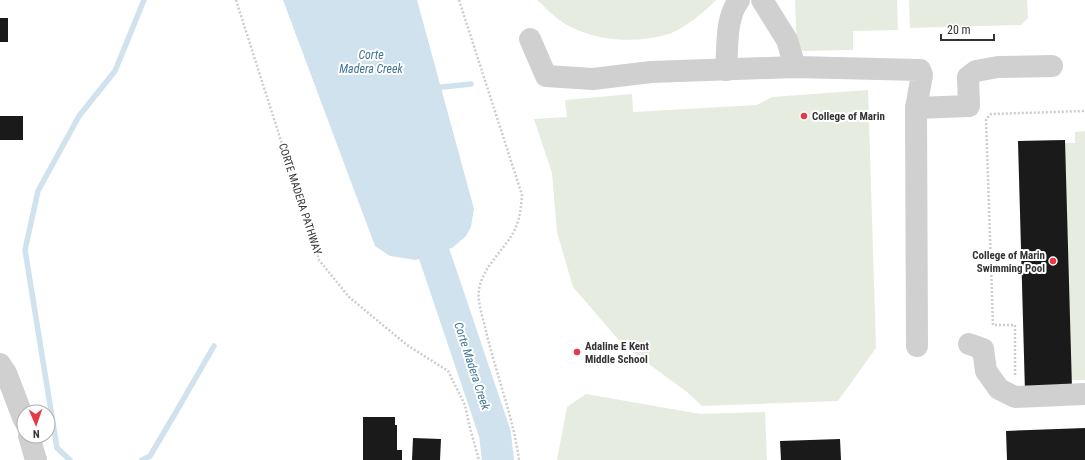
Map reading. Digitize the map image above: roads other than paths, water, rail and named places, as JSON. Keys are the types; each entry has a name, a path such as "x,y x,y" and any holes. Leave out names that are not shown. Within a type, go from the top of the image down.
{"street":[{"path":"726,70 730,20 739,0"},
{"path":"762,0 787,40 795,67"},
{"path":"530,39 546,76 593,79 651,72 795,67 920,70 922,75 916,108 917,346"},
{"path":"916,108 969,106 968,77 976,71 998,67 1052,66"},
{"path":"969,344 983,349 986,371 999,389 1015,397 1085,394"},
{"path":"0,364 6,373 18,404"},
{"path":"31,444 36,460"}],"water":[{"name":"Corte Madera Creek","path":"283,0 417,0 474,209 471,227 466,236 452,248 433,253 416,260 390,256 375,246"}],"waterway":[{"path":"70,460 57,448 25,250 38,191 79,116 115,71 144,0"},
{"path":"433,88 471,84"},
{"name":"Corte Madera Creek","path":"420,212 495,434 498,460"},
{"path":"142,460 150,456 214,346"}],"place":[{"name":"College of Marin","path":"804,116"},
{"name":"College of Marin Swimming Pool","path":"1053,261"},
{"name":"Adaline E Kent Middle School","path":"577,352"}]}
